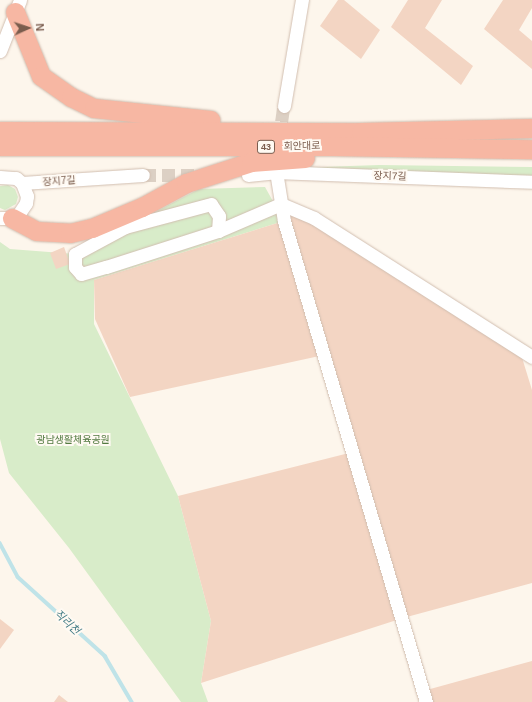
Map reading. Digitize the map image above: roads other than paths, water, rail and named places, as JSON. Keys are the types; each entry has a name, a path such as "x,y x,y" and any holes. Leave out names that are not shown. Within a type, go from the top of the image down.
{"highway":[{"path":"17,6 41,76 55,89 94,108 226,122 302,124 315,132"},
{"name":"회안대로","path":"0,131 315,132 532,128"},
{"name":"회안대로","path":"0,146 332,146 532,149"},
{"path":"6,218 36,231 70,233 92,228 142,207 186,183 251,162 317,157 332,146"},
{"path":"457,149 532,157"}],"street":[{"path":"284,106 302,0"},
{"path":"0,51 17,6"},
{"path":"275,168 281,204 426,702"},
{"name":"장지7길","path":"248,175 275,168 532,182"},
{"name":"장지7길","path":"22,183 143,175"},
{"path":"0,177 10,176 22,183 27,196 26,203 18,215 6,218"},
{"path":"218,231 219,216 211,204 125,227 75,254 75,267 81,274 218,231 281,204 314,218 532,357"}],"waterway":[{"name":"직리천","path":"0,543 18,577 105,656 132,702"}],"tunnel":[{"path":"279,140 284,106"},
{"path":"143,175 197,175"}],"park label":[{"name":"광남생활체육공원","path":"73,440"}]}
